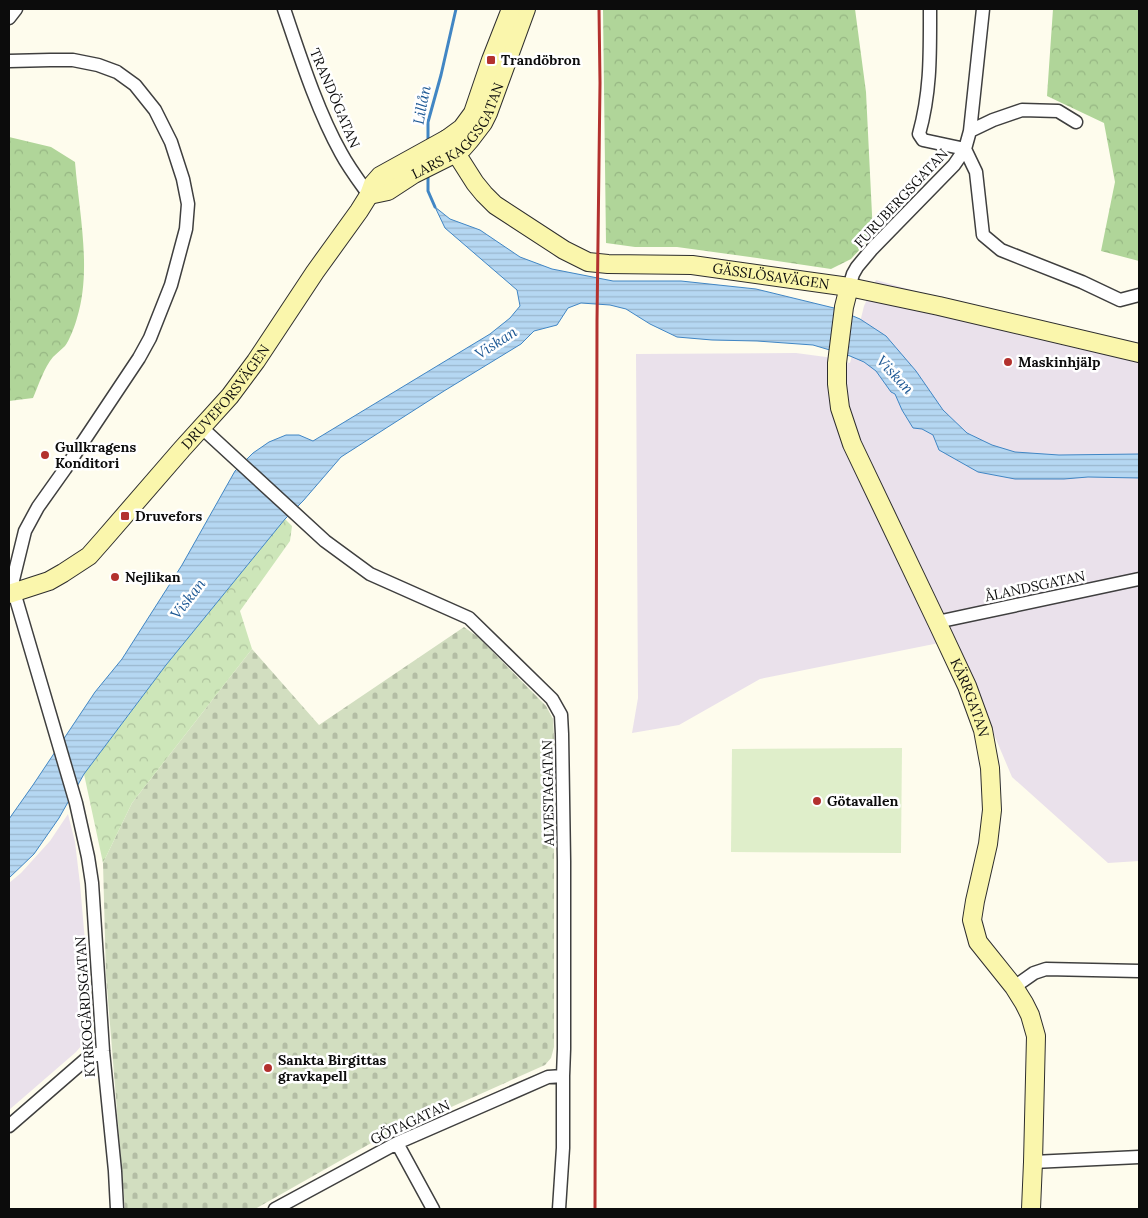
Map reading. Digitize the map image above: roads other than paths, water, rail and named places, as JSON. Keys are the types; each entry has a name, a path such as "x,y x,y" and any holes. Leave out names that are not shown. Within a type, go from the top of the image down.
{"street":[{"path":"9,18 16,9"},
{"name":"TRANDÖGATAN","path":"284,9 326,123 346,161 369,195"},
{"name":"LARS KAGGSGATAN","path":"445,149 473,113 511,9"},
{"name":"LARS KAGGSGATAN","path":"445,149 463,148 483,123 526,9"},
{"path":"930,9 930,61 927,101 919,134 923,140 965,149 976,172 984,235 1001,250 1082,282 1120,300 1139,295"},
{"name":"FURUBERGSGATAN","path":"850,287 857,267 872,249 954,165 965,149 970,131 983,9"},
{"path":"9,62 73,60 117,72 135,85 155,110 171,142 183,179 188,204 186,229 171,285 150,338 139,358 38,507 25,532 11,593"},
{"path":"970,131 993,120 1022,110 1058,111 1076,122"},
{"name":"DRUVEFORSVÄGEN","path":"11,593 49,581 64,574 89,556 230,396 359,211 380,176 409,168 445,149"},
{"name":"GÄSSLÖSAVÄGEN","path":"445,149 495,205 564,250 588,262 608,264 692,264 850,287 939,306 1139,354"},
{"name":"KÄRRGATAN","path":"850,287 844,307 837,363 840,408 852,444 967,686 983,730 990,768 992,810 988,844 972,920 978,942 1014,987 1024,1003 1030,1015 1036,1036 1034,1162 1031,1209"},
{"name":"ALVESTAGATAN","path":"201,427 325,541 370,574 469,618 552,699 561,715 564,861 564,1039 563,1148 559,1209"},
{"name":"ÅLANDSGATAN","path":"937,622 1139,579"},
{"name":"KYRKOGÅRDSGATAN","path":"11,593 76,803 88,857 92,883 103,1051 117,1209"},
{"path":"1014,987 1034,972 1046,969 1139,971"},
{"path":"9,1126 85,1060 103,1051"},
{"name":"GÖTAGATAN","path":"275,1209 396,1143 548,1077 563,1076"},
{"path":"396,1143 433,1209"},
{"path":"1034,1162 1139,1157"}],"water":[{"name":"Viskan","path":"435,207 450,219 480,230 520,257 552,269 613,281 681,281 756,289 834,308 860,319 886,336 916,371 943,410 967,433 992,445 1015,452 1059,455 1139,454 1139,478 1015,479 978,472 939,450 933,435 922,429 913,428 895,394 891,392 876,371 864,362 850,356 813,345 677,337 650,324 626,309 610,305 581,303 568,308 557,325 534,331 521,344 341,457 285,519 166,665 84,774 59,818 34,854 9,878 9,819 95,692 122,659 182,565 235,471 253,453 269,442 286,435 299,435 313,441 490,334 510,318 520,306 517,290 445,228"}],"waterway":[{"name":"Lillån","path":"428,142 428,122 456,9"},
{"name":"Lillån","path":"428,173 428,191 435,207"}],"railway":[{"path":"595,1209 599,9"}],"place":[{"name":"Trandöbron","path":"491,60"},
{"name":"Maskinhjälp","path":"1008,362"},
{"name":"Gullkragens Konditori","path":"45,455"},
{"name":"Druvefors","path":"125,516"},
{"name":"Nejlikan","path":"115,577"},
{"name":"Götavallen","path":"817,801"},
{"name":"Sankta Birgittas gravkapell","path":"268,1068"}]}
